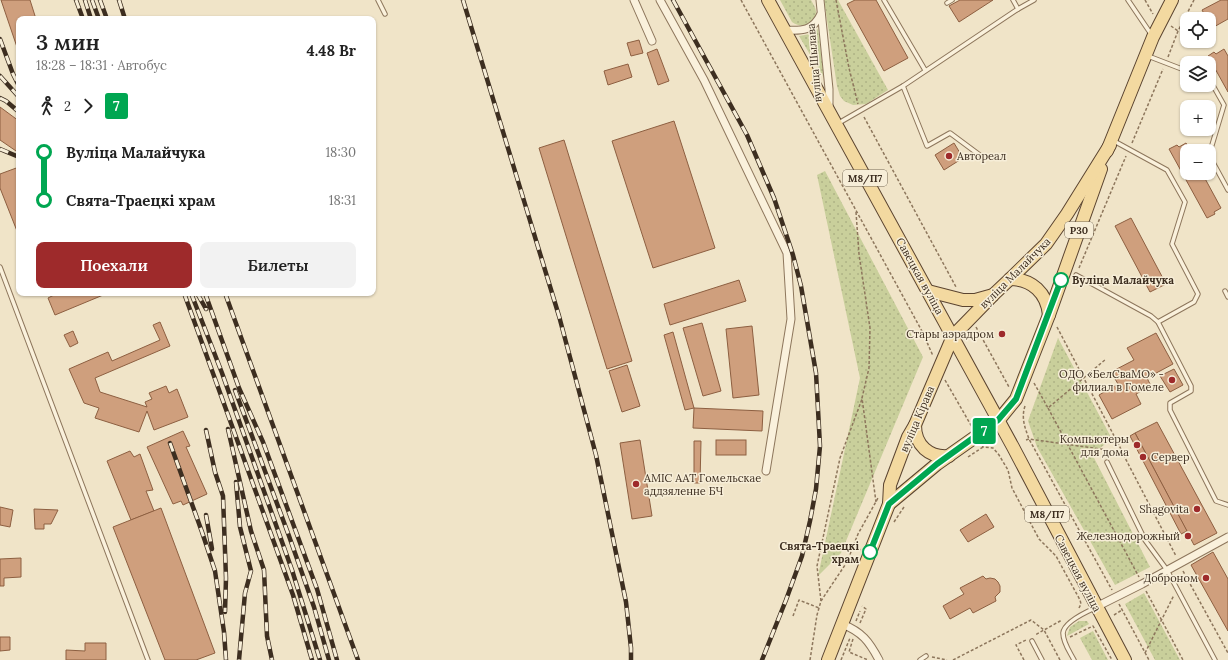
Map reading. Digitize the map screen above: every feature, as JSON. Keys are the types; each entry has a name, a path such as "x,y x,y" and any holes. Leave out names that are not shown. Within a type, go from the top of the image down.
{"main road":[{"name":"Савецкая вуліца","path":"768,0 953,336 1124,660"},
{"name":"вуліца Малайчука","path":"998,420 1016,399 1111,142 1153,37 1172,0"},
{"name":"вуліца Малайчука","path":"953,336 1046,244 1067,214 1111,142"},
{"path":"1010,279 1024,281 1037,288 1044,297 1048,308 1048,314"},
{"name":"Р30","path":"928,291 963,300 975,300 993,295"},
{"name":"вуліца Кірава","path":"896,509 890,485 908,437 915,425 953,336"},
{"name":"вуліца Кірава","path":"828,660 848,626 896,509 925,474 998,420"},
{"path":"915,425 918,441 925,449 934,455 950,456"}],"street":[{"path":"634,0 652,41"},
{"path":"660,0 704,80 787,253 791,319 766,471"},
{"name":"вуліца Шылава","path":"820,0 829,89 829,111"},
{"name":"вуліца Шылава","path":"785,30 811,28 818,22 821,13"},
{"path":"1096,607 1180,564 1228,537"},
{"path":"848,626 861,633 870,644 879,660"}],"lane":[{"path":"378,0 384,14"},
{"path":"884,0 925,70"},
{"path":"947,3 952,0"},
{"path":"1013,0 1018,9"},
{"path":"836,124 903,86 925,70 1034,0"},
{"path":"1128,0 1153,37"},
{"path":"1146,55 1180,68"},
{"path":"903,86 927,146 950,133 981,156"},
{"path":"1216,91 1224,105 1209,155 1228,190"},
{"path":"1111,142 1129,149 1167,170 1185,202 1172,244 1198,294 1194,302 1158,322"},
{"path":"0,267 148,660"},
{"path":"1076,275 1151,316 1158,322 1191,386 1191,391 1170,403 1170,410 1216,501 1228,505"},
{"path":"1225,291 1228,296"},
{"path":"1106,462 1145,540 1168,570 1215,660"},
{"path":"1074,660 1063,634 1065,628 1096,607"},
{"path":"1032,641 1042,660"},
{"path":"920,660 926,656"}],"path":[{"path":"741,0 923,333 934,359"},
{"path":"836,0 849,68 859,105"},
{"path":"1145,0 1153,14"},
{"path":"1076,275 1166,63 1178,30 1194,0"},
{"path":"1170,25 1178,30"},
{"path":"863,116 957,289"},
{"path":"821,601 818,566 819,558 840,458 862,398 869,368 870,328 859,254 856,211"},
{"path":"974,323 1009,388"},
{"path":"1057,327 1228,653"},
{"path":"1048,408 1106,359"},
{"path":"942,375 973,429"},
{"path":"1033,382 1183,660"},
{"path":"862,398 876,503"},
{"path":"1023,411 1023,423 1028,440 1150,660"},
{"path":"1028,440 1122,452"},
{"path":"965,459 983,447 993,448 999,455 1008,470 1012,488 1039,539 1056,556 1083,607"},
{"path":"892,528 896,509 905,505"},
{"path":"810,660 821,601 847,562 858,534"},
{"path":"1145,653 1177,589"},
{"path":"793,616 799,600 819,608"},
{"path":"1076,612 1081,604"},
{"path":"841,660 848,626 862,606 866,609"},
{"path":"1114,615 1122,610"},
{"path":"1044,630 1063,619"},
{"path":"953,660 1031,620 1044,630 1060,660"},
{"path":"1065,640 1093,626 1112,660"},
{"path":"853,638 849,652 868,660"},
{"path":"1016,645 1024,660"},
{"path":"926,656 947,660"}],"green space":[{"path":"780,0 811,0 816,10 814,20 811,23 804,25 792,22"},
{"path":"824,0 838,0 888,90 866,104 853,105 844,101 840,96 837,86"},
{"path":"818,29 824,78 799,36 810,34"},
{"path":"825,171 923,357 841,553 818,576 860,378 817,175"},
{"path":"1058,338 1112,439 1092,454 1150,567 1115,585 1037,447 1028,421"},
{"path":"1144,593 1180,660 1155,660 1125,604"},
{"path":"1079,621 1087,621 1089,624 1067,636 1070,627"},
{"path":"1093,631 1108,660 1092,660 1080,638"}],"building":[{"path":"1,0 30,0 35,16 16,16 16,44"},
{"path":"855,0 876,0 908,58 884,71 847,4"},
{"path":"960,0 993,0 959,22 949,6"},
{"path":"1221,0 1228,0 1228,19 1216,26 1216,12 1203,12 1202,10"},
{"path":"639,40 643,53 631,56 627,43"},
{"path":"657,49 669,81 658,85 647,53"},
{"path":"1224,49 1228,56 1228,92 1216,70 1216,56 1208,56 1214,52 1216,54"},
{"path":"628,64 632,77 608,85 604,71"},
{"path":"0,107 16,119 16,151 0,140"},
{"path":"674,121 715,248 653,268 612,141"},
{"path":"564,140 632,361 607,369 539,148"},
{"name":"Автореал","path":"954,143 963,158 944,170 935,155"},
{"path":"1177,145 1179,147 1180,169 1169,149"},
{"path":"16,168 16,228 0,188 0,174"},
{"path":"1186,180 1206,180 1221,208 1214,212 1215,214 1207,218"},
{"path":"1131,218 1166,284 1150,292 1115,226"},
{"path":"739,280 746,301 670,325 664,304"},
{"path":"52,296 101,296 55,315 48,298"},
{"path":"160,322 170,346 95,378 100,392 147,407 145,402 152,399 149,393 166,386 169,393 177,389 188,417 154,430 147,411 139,432 95,418 99,408 84,403 69,369 108,352 112,361 160,340 153,325"},
{"path":"702,323 721,391 703,396 683,328"},
{"path":"752,326 759,395 733,398 726,329"},
{"path":"73,331 78,343 70,347 64,335"},
{"path":"673,332 694,408 685,410 664,335"},
{"path":"1156,333 1173,364 1147,378 1151,386 1136,394 1141,404 1112,419 1099,395 1118,384 1111,372 1134,360 1127,348"},
{"path":"627,365 640,406 622,412 609,371"},
{"name":"ОДО «БелСваМО» - филиал в Гомеле","path":"1174,369 1183,385 1170,392 1160,376"},
{"path":"694,408 763,411 762,431 693,428"},
{"path":"1157,422 1217,533 1194,545 1135,433"},
{"path":"183,431 190,446 186,447 207,494 183,505 181,501 173,504 147,447"},
{"path":"1135,433 1187,531 1181,534 1130,436"},
{"path":"640,440 652,516 632,519 620,443"},
{"path":"716,440 746,440 746,455 716,455"},
{"path":"694,441 701,441 700,483 694,483"},
{"path":"130,451 134,457 140,454 153,490 146,491 154,511 131,520 107,461"},
{"path":"0,507 13,510 10,527 0,525"},
{"path":"161,508 215,653 196,660 165,660 113,527"},
{"path":"34,509 58,510 51,524 44,524 44,529 35,529"},
{"path":"986,514 994,527 968,542 960,530"},
{"path":"1213,552 1228,579 1228,631 1191,565"},
{"path":"21,558 21,577 4,578 4,586 0,586 0,559"},
{"path":"983,576 986,579 995,579 998,582 1000,592 995,597 996,601 973,613 970,608 950,619 943,606 964,594 960,588"},
{"path":"0,637 10,637 10,650 0,651"},
{"path":"85,643 106,643 106,660 66,660 66,650 85,651"}],"railway":[{"path":"76,0 82,16"},
{"path":"85,0 90,16"},
{"path":"92,0 98,16"},
{"path":"100,0 106,16"},
{"path":"119,0 124,16"},
{"path":"463,0 559,316 596,455 626,602 631,660"},
{"path":"673,0 747,135 774,198 793,255 801,286 816,373 820,446 816,489 810,521 802,556 762,660"},
{"path":"0,39 16,80"},
{"path":"0,76 16,94"},
{"path":"0,98 16,109"},
{"path":"0,149 16,156"},
{"path":"185,296 293,595 312,660"},
{"path":"192,296 222,373 292,570 320,660"},
{"path":"199,296 206,308"},
{"path":"206,296 239,388 263,442 317,589 337,660"},
{"path":"226,296 358,660"},
{"path":"235,390 314,607 329,660"},
{"path":"228,429 251,531 264,570 267,636 272,660"},
{"path":"206,430 215,472 223,496 226,578 225,612"},
{"path":"170,443 215,571 224,632 226,660"},
{"path":"236,482 240,527 251,571 245,593 239,660"},
{"path":"206,515 212,549"}],"bus line":[{"name":"7","path":"870,552 889,504 937,464 998,420 1016,399 1061,280"}],"place":[{"name":"Автореал","path":"949,156"},
{"name":"Вуліца Малайчука","path":"1061,280"},
{"name":"Стары аэрадром","path":"1002,334"},
{"name":"ОДО «БелСваМО» - филиал в Гомеле","path":"1172,380"},
{"name":"Компьютеры для дома","path":"1137,445"},
{"name":"Сервер","path":"1143,457"},
{"name":"АМІС ААТ Гомельскае аддзяленне БЧ","path":"636,484"},
{"name":"Shagovita","path":"1197,509"},
{"name":"Железнодорожный","path":"1188,536"},
{"name":"Свята-Траецкі храм","path":"870,552"},
{"name":"Доброном","path":"1206,578"}]}
